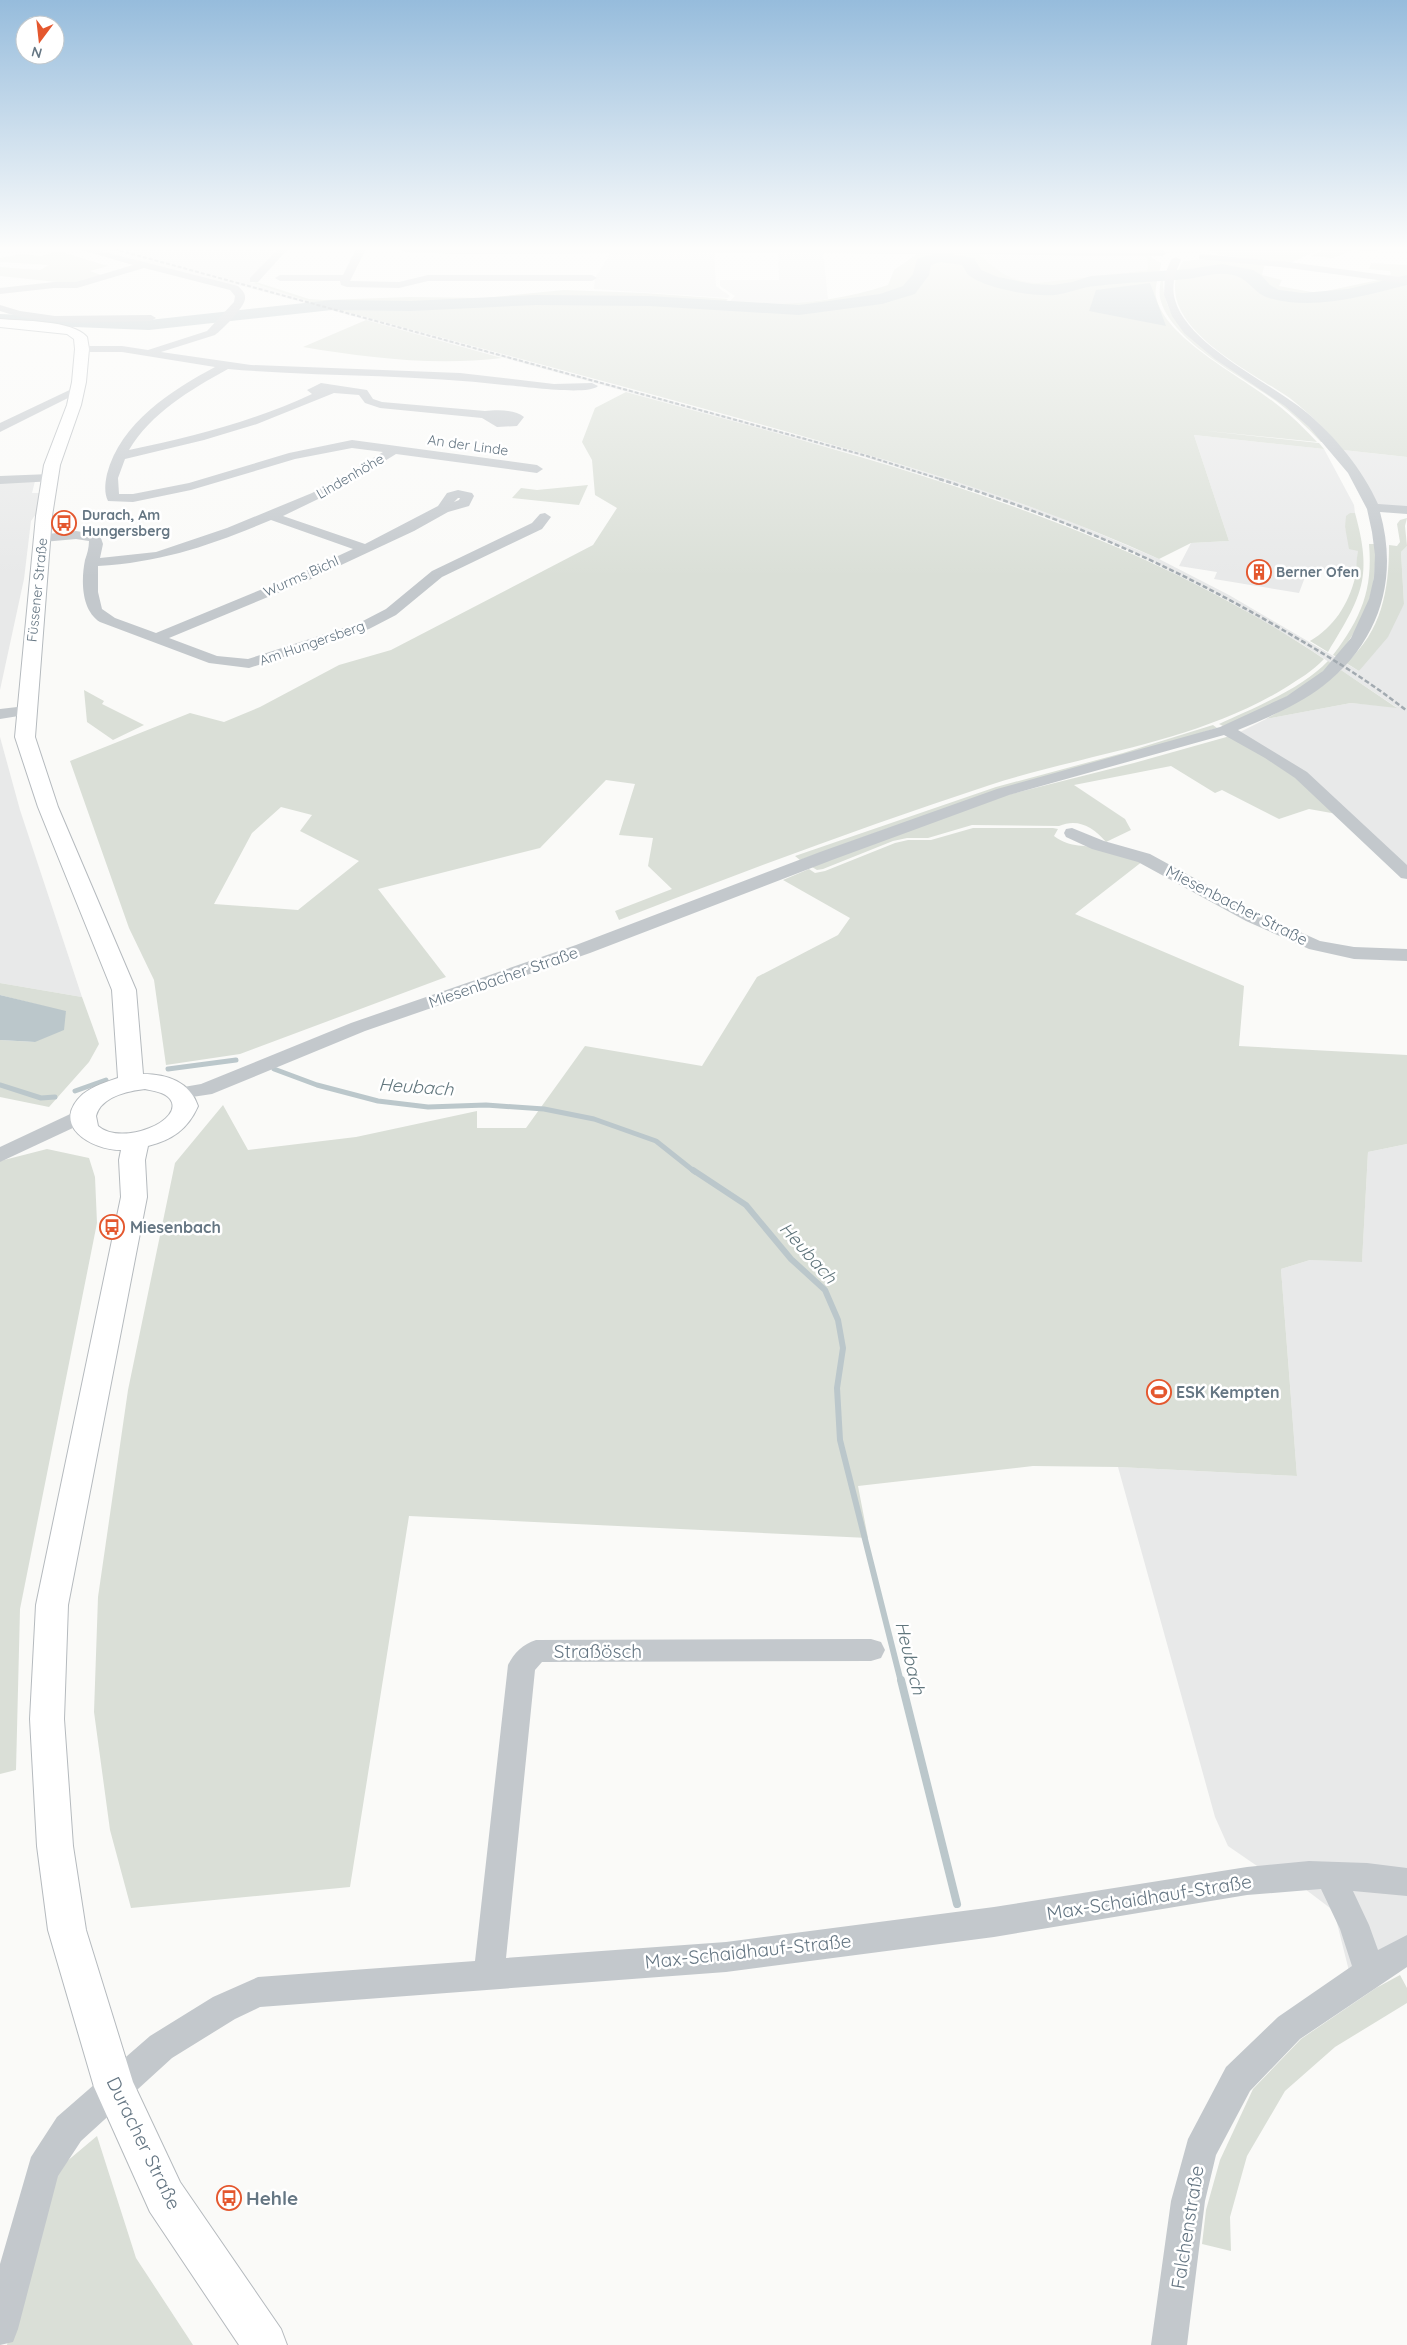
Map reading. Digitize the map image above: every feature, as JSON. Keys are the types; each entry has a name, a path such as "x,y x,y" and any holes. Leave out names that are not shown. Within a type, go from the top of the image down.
{"main road":[{"name":"Füssener Straße","path":"81,358 78,389 50,478 25,737 48,807 124,990 131,1082"},
{"path":"131,1082 160,1083 179,1093 185,1106 177,1123 157,1137 136,1143 105,1142 88,1132 83,1122 83,1115 91,1102 110,1089 131,1082"},
{"name":"Duracher Straße","path":"136,1143 132,1160 134,1197 130,1220 52,1605 47,1720 55,1846 66,1921 119,2098 165,2196 265,2345"}],"street":[{"path":"185,358 226,366 332,373 460,376 554,387 592,386"},
{"name":"Miesenbacher Straße","path":"179,1093 205,1090 358,1028 583,949 826,856 1003,792 1226,730 1261,715 1314,685 1329,673 1362,632 1374,609 1381,586 1381,544 1373,508 1337,450 1315,426 1285,400 1224,358"},
{"path":"120,456 137,429 159,407 188,386 226,366"},
{"path":"324,390 332,373"},
{"path":"0,428 78,389"},
{"path":"120,456 236,426 289,410 324,390 363,392 369,401 380,405 485,415"},
{"name":"Lindenhöhe","path":"120,456 112,474 112,496 121,499 199,484 293,456 344,445 363,444 395,449"},
{"name":"Lindenhöhe","path":"92,562 137,559 172,552 271,516 370,467 395,449"},
{"name":"An der Linde","path":"395,449 537,469"},
{"path":"0,480 50,478"},
{"path":"1373,508 1407,510"},
{"name":"Wurms Bichl","path":"157,638 304,577 426,519 443,509"},
{"path":"271,516 364,548"},
{"name":"Am Hungersberg","path":"43,538 76,535 95,538 97,543 92,562 91,580 95,609 110,621 214,660 249,664 364,626 391,612 437,574 537,526 545,518"},
{"path":"0,714 26,712"},
{"path":"1226,730 1271,755 1301,775 1407,874"},
{"name":"Miesenbacher Straße","path":"1072,833 1098,845 1144,858 1252,917 1315,945 1354,953 1407,955"},
{"path":"0,1155 83,1115"},
{"name":"Straßösch","path":"489,1975 522,1665 536,1651 871,1650"},
{"name":"Max-Schaidhauf-Straße","path":"0,2329 43,2169 69,2129 119,2098 161,2047 224,2008 258,1992 726,1957 994,1922 1248,1881 1309,1875 1367,1877 1407,1882"},
{"path":"1330,1877 1354,1925 1370,1972"},
{"name":"Falchenstraße","path":"1169,2345 1188,2201 1200,2151 1238,2078 1289,2028 1370,1972 1407,1950"}],"shaded area":[{"path":"389,358 497,358 452,361"},
{"path":"506,358 516,358 869,455 980,489 1065,519 1159,559 1229,595 1359,671 1404,604 1401,552 1407,546 1407,868 1238,733 1266,719 1351,703 1396,707 1302,644 1222,597 1130,551 1059,522 974,491 864,457"},
{"path":"518,358 1211,358 1281,408 1317,442 1198,430 1319,443 1324,449 1194,435 1229,541 1191,543 1159,559 1056,516 951,480 738,418"},
{"path":"1212,358 1222,358 1298,415 1324,442 1321,442 1282,406"},
{"path":"1407,358 1407,457 1343,450 1318,423 1291,399 1230,359"},
{"path":"626,392 897,468 986,497 1074,530 1160,567 1243,609 1324,659 1311,671 1285,688 1251,707 1215,722 1141,745 990,785 804,850 619,920 615,911 672,889 648,866 653,838 619,835 635,784 606,780 540,848 378,889 446,977 240,1054 166,1065 154,980 129,928 70,761 190,713 224,722 260,707 339,665 391,650 593,545 617,508 595,495 592,460 582,442 595,408","holes":["281,807 312,815 300,831 359,861 298,910 214,904 252,833"]},
{"path":"1194,435 1324,449 1354,505 1355,513 1350,513 1345,527 1350,545 1358,551 1356,576 1308,569 1299,593 1214,579 1217,572 1179,566 1191,543 1229,541"},
{"path":"1343,450 1407,457 1407,507 1377,505"},
{"path":"0,481 35,481 32,493 40,493 38,511 31,521 24,579 0,690"},
{"path":"588,485 579,505 512,498 521,488 537,490"},
{"path":"1350,513 1355,513 1363,554 1361,586 1349,616 1328,652 1310,641 1333,622 1344,606 1352,588 1356,575 1358,551 1349,549 1345,527 1346,516"},
{"path":"1407,518 1405,526 1407,546 1401,552 1404,604 1388,637 1359,671 1346,663 1368,637 1381,609 1389,562 1389,545 1397,546 1400,542 1397,524 1400,520"},
{"path":"1369,544 1375,544 1372,591 1362,617 1337,657 1333,655 1358,616 1367,590 1370,560"},
{"path":"1328,661 1331,663 1321,673 1295,692 1223,726 1219,724 1291,689"},
{"path":"1341,670 1397,708 1351,703 1266,719 1321,687"},
{"path":"84,690 104,701 102,704 144,725 113,740 87,722"},
{"path":"1213,725 1217,728 889,828 800,860 795,856 996,787 1123,753"},
{"path":"1230,736 1294,774 1337,814 1309,809 1279,819 1222,790 1215,793 1171,766 1074,785 1125,819 1131,830 1106,842 1085,825 1073,823 1059,826 972,825 928,838 907,838 893,841 823,869 817,870 812,867 899,833 1007,795 1134,763"},
{"path":"0,737 20,810 82,997 0,983"},
{"path":"973,828 1053,828 1058,829 1054,836 1066,843 1104,849 1143,861 1075,914 1244,986 1239,1046 1407,1055 1407,1144 1368,1152 1362,1262 1310,1260 1281,1269 1297,1476 1118,1467 1033,1466 858,1486 868,1538 409,1516 350,1887 131,1908 110,1830 94,1712 98,1597 128,1390 175,1163 223,1105 248,1150 356,1137 477,1111 477,1128 526,1128 585,1046 702,1066 757,977 838,935 850,918 783,880 809,869 815,873 825,871 895,843 908,840 931,840"},
{"path":"0,983 82,997 99,1044 89,1062 49,1107 0,1097 0,1040 34,1042 66,1012 0,995"},
{"path":"0,995 66,1011 64,1030 35,1042 0,1040"},
{"path":"1407,1144 1407,1940 1349,1971 1334,1911 1301,1886 1260,1868 1228,1846 1215,1817 1118,1467 1297,1476 1281,1269 1310,1260 1362,1261 1368,1152"},
{"path":"47,1149 89,1158 95,1177 97,1223 20,1609 16,1770 0,1774 0,1161"},
{"path":"1400,1975 1407,1988 1407,2003 1335,2047 1285,2091 1247,2156 1230,2217 1231,2251 1202,2244 1206,2210 1220,2160 1253,2089 1301,2039 1376,1988"},
{"path":"97,2136 136,2258 193,2345 7,2345 53,2173"}],"waterway":[{"name":"Heubach","path":"168,1069 236,1060"},
{"name":"Heubach","path":"274,1069 317,1085 378,1101 428,1107 486,1105 544,1109 594,1119 656,1141 695,1172"},
{"name":"Heubach","path":"75,1091 106,1080"},
{"name":"Heubach","path":"0,1085 41,1098 55,1097"},
{"name":"Heubach","path":"693,1170 746,1205 791,1259 825,1290 838,1320 843,1348 837,1388 840,1440 901,1682"},
{"name":"Heubach","path":"901,1680 957,1904"}],"railway":[{"path":"512,358 867,456 943,480"},
{"path":"939,479 1030,510 1116,544 1199,584 1331,658 1407,711"}],"place":[{"name":"Durach, Am Hungersberg","path":"64,523"},
{"name":"Berner Ofen","path":"1259,572"},
{"name":"Miesenbach","path":"112,1227"},
{"name":"ESK Kempten","path":"1159,1392"},
{"name":"Hehle","path":"229,2198"}]}
